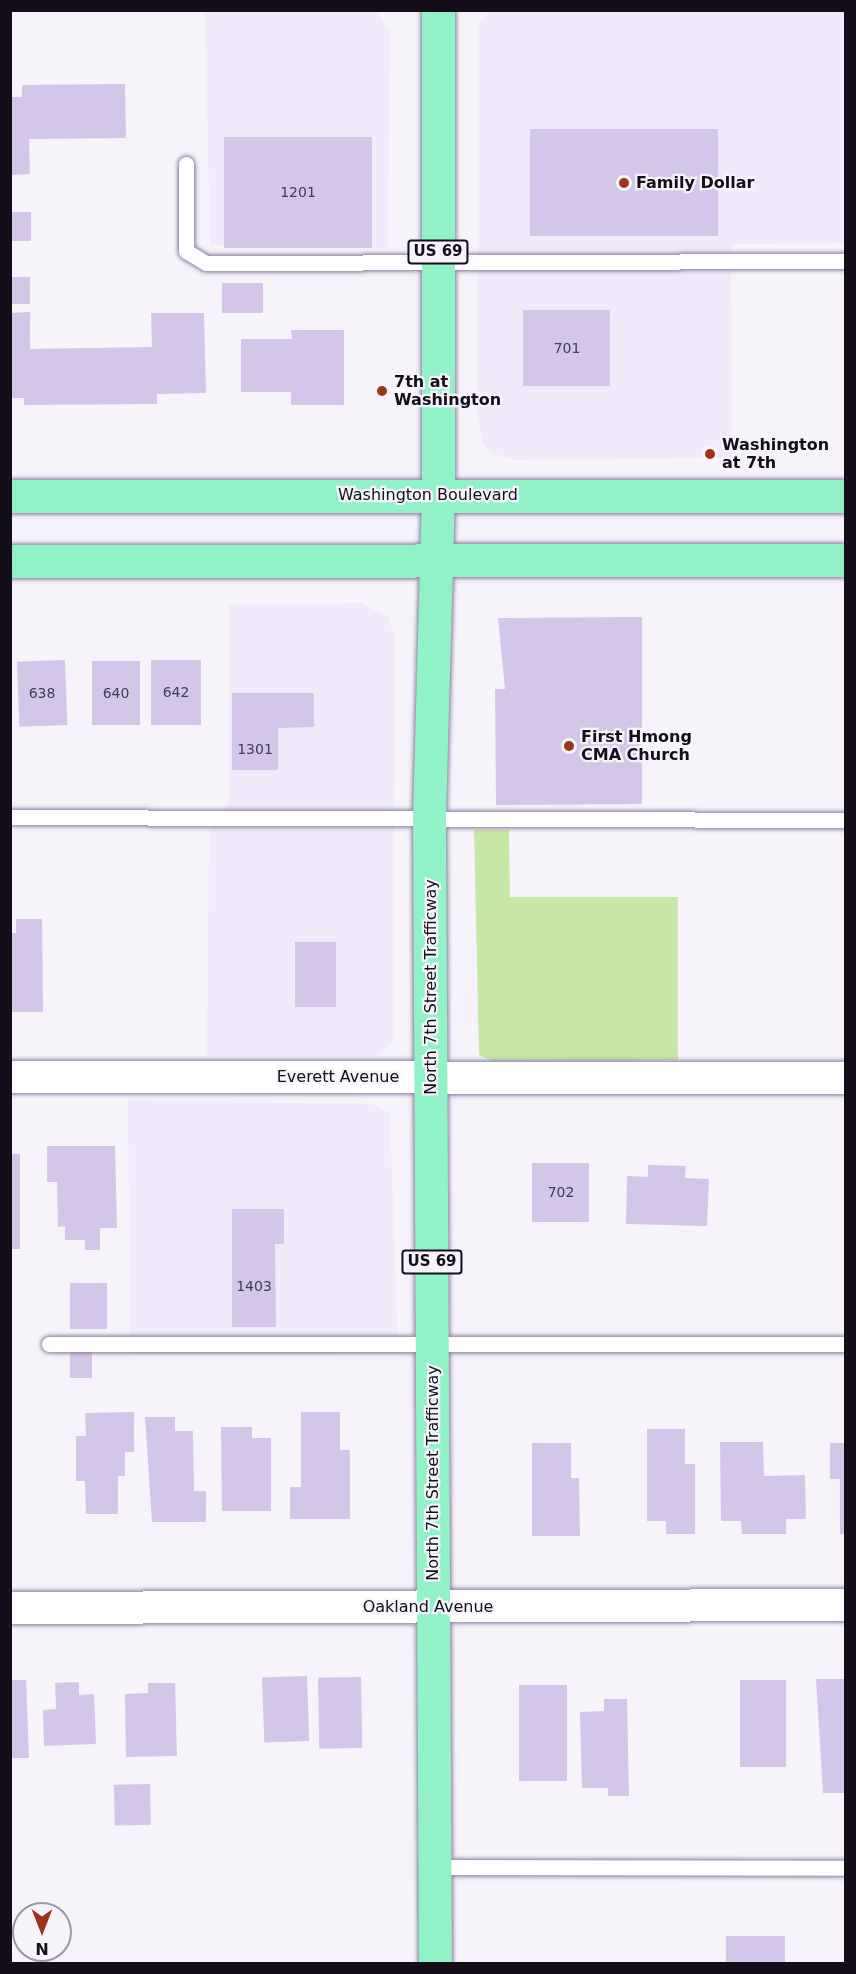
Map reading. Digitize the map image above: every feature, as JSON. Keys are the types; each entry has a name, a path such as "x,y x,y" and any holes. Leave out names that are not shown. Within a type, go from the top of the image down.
{"main road":[{"name":"North 7th Street Trafficway","path":"435,1964 429,816 438,494 438,10"},
{"name":"Washington Boulevard","path":"10,496 438,494 846,496"},
{"path":"10,561 846,560"}],"street":[{"name":"Everett Avenue","path":"10,1077 846,1078"},
{"name":"Oakland Avenue","path":"10,1608 846,1605"}],"lane":[{"path":"186,164 186,251 206,263 846,261"},
{"path":"10,817 429,816 846,820"},
{"path":"49,1344 433,1346 846,1344"},
{"path":"434,1868 846,1868"}],"shaded area":[{"path":"376,10 390,34 388,248 210,245 205,11"},
{"path":"489,11 845,11 845,243 731,244 732,458 514,460 490,453 482,440 477,414 479,25"},
{"path":"361,603 388,617 395,636 393,1042 375,1057 207,1056 209,830 229,803 229,604"},
{"path":"128,1101 372,1104 390,1113 398,1354 130,1355"}],"green space":[{"path":"474,830 509,830 510,897 678,897 678,1060 492,1061 479,1055"}],"building":[{"path":"125,84 126,138 29,139 30,174 10,175 10,97 22,97 22,85"},
{"name":"Family Dollar","path":"530,129 718,129 718,236 530,236"},
{"path":"224,137 372,137 372,248 224,248"},
{"path":"10,212 31,212 31,241 10,241"},
{"path":"10,277 30,277 30,304 10,304"},
{"path":"222,283 263,283 263,313 222,313"},
{"path":"523,310 610,310 610,386 523,386"},
{"path":"30,312 30,349 152,347 151,313 204,313 206,393 157,394 157,404 24,405 24,398 10,398 10,313"},
{"path":"291,330 344,330 344,405 291,405 291,392 241,392 241,339 292,339"},
{"name":"First Hmong CMA Church","path":"642,617 642,804 496,805 495,689 505,689 498,618"},
{"path":"65,660 67,725 19,727 17,662"},
{"path":"151,660 201,660 201,725 151,725"},
{"path":"92,661 140,661 140,725 92,725"},
{"path":"232,693 314,693 314,727 278,728 278,770 232,770"},
{"path":"16,919 42,919 43,1012 10,1012 10,933 16,933"},
{"path":"295,942 336,942 336,1007 295,1007"},
{"path":"47,1146 115,1146 117,1228 100,1228 100,1250 85,1250 85,1240 65,1240 65,1226 58,1227 57,1182 47,1182"},
{"path":"10,1154 20,1154 20,1249 10,1249"},
{"path":"532,1163 589,1163 589,1222 532,1222"},
{"path":"648,1165 686,1166 685,1178 709,1179 707,1226 626,1224 627,1176 648,1177"},
{"path":"232,1209 284,1209 284,1244 275,1244 276,1327 232,1327"},
{"path":"70,1283 107,1283 107,1329 70,1329"},
{"path":"70,1351 92,1351 92,1378 70,1378"},
{"path":"134,1412 134,1452 125,1452 125,1476 118,1476 118,1514 86,1514 85,1481 76,1481 76,1436 86,1436 85,1413"},
{"path":"301,1412 340,1412 340,1450 350,1450 350,1519 290,1519 290,1487 301,1487"},
{"path":"145,1417 175,1417 175,1431 193,1431 194,1491 206,1491 206,1522 152,1522"},
{"path":"221,1427 252,1427 252,1438 271,1438 271,1511 222,1511"},
{"path":"647,1429 685,1429 685,1464 695,1464 695,1534 666,1534 666,1521 647,1521"},
{"path":"720,1442 763,1442 764,1476 805,1475 806,1519 786,1519 786,1534 742,1534 741,1521 721,1521"},
{"path":"532,1443 571,1443 571,1478 579,1478 580,1536 532,1536"},
{"path":"830,1443 846,1443 846,1534 840,1534 840,1479 830,1479"},
{"path":"307,1676 309,1741 264,1743 262,1678"},
{"path":"361,1677 362,1748 319,1749 318,1678"},
{"path":"816,1679 846,1679 846,1793 823,1793"},
{"path":"10,1680 26,1680 29,1758 10,1758"},
{"path":"740,1680 786,1680 786,1767 740,1767"},
{"path":"79,1682 79,1695 94,1694 96,1744 44,1746 43,1710 56,1709 55,1683"},
{"path":"148,1683 175,1683 177,1756 126,1757 125,1694 148,1693"},
{"path":"519,1685 567,1685 567,1781 519,1781"},
{"path":"604,1699 627,1699 629,1796 608,1796 608,1788 582,1788 580,1712 604,1711"},
{"path":"150,1784 151,1825 115,1826 114,1785"},
{"path":"726,1936 785,1936 785,1964 726,1964"}],"place":[{"name":"Family Dollar","path":"624,183"},
{"name":"7th at Washington","path":"382,391"},
{"name":"Washington at 7th","path":"710,454"},
{"name":"First Hmong CMA Church","path":"569,746"}]}
